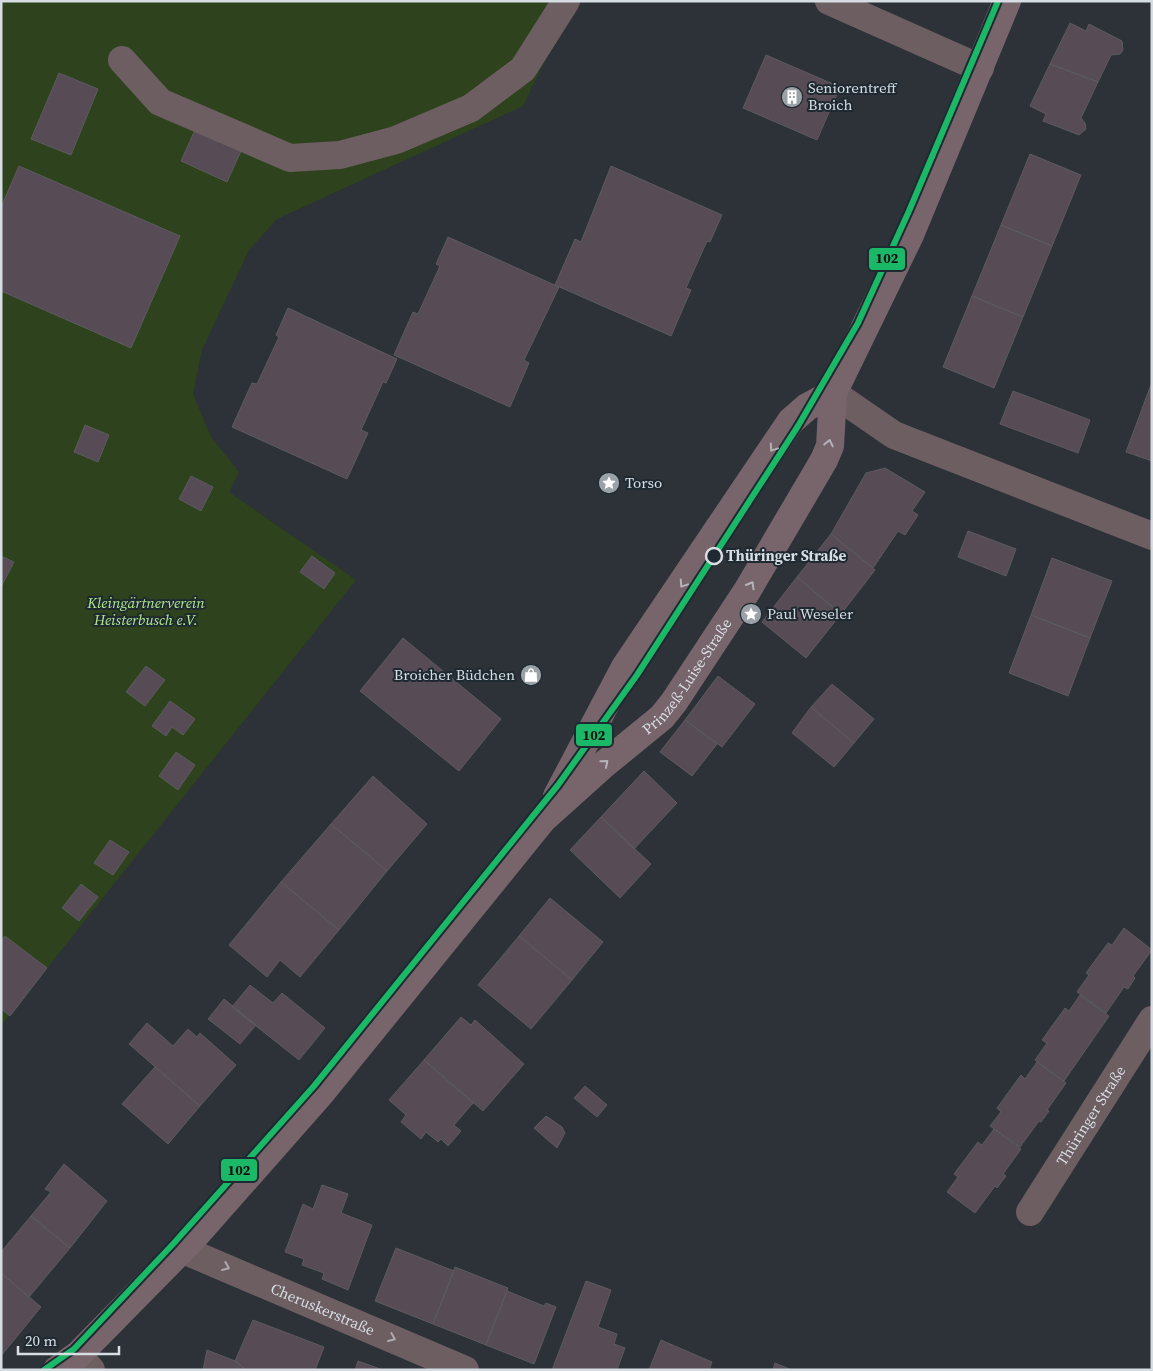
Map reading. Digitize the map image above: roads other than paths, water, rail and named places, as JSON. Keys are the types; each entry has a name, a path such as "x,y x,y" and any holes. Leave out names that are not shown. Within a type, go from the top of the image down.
{"main road":[{"name":"Prinzeß-Luise-Straße","path":"543,819 602,766 662,717 674,702 747,591 824,460 830,446 833,393 910,235 1007,1"},
{"name":"Prinzeß-Luise-Straße","path":"75,1365 321,1093 543,819 582,752 625,667 791,421 807,407 833,393"}],"street":[{"path":"122,60 160,102 290,158 340,155 396,140 472,108 522,69 566,1"},
{"path":"828,1 980,68"},
{"path":"833,393 894,434 1152,536"},
{"name":"Thüringer Straße","path":"1030,1212 1152,1020"},
{"name":"Cheruskerstraße","path":"181,1249 465,1370"}],"place":[{"name":"Seniorentreff Broich","path":"792,97"},
{"name":"Torso","path":"609,483"},
{"name":"Thüringer Straße","path":"714,556"},
{"name":"Paul Weseler","path":"751,614"},
{"name":"Broicher Büdchen","path":"531,675"}],"park label":[{"name":"Kleingärtnerverein Heisterbusch e.V.","path":"146,612"}]}
